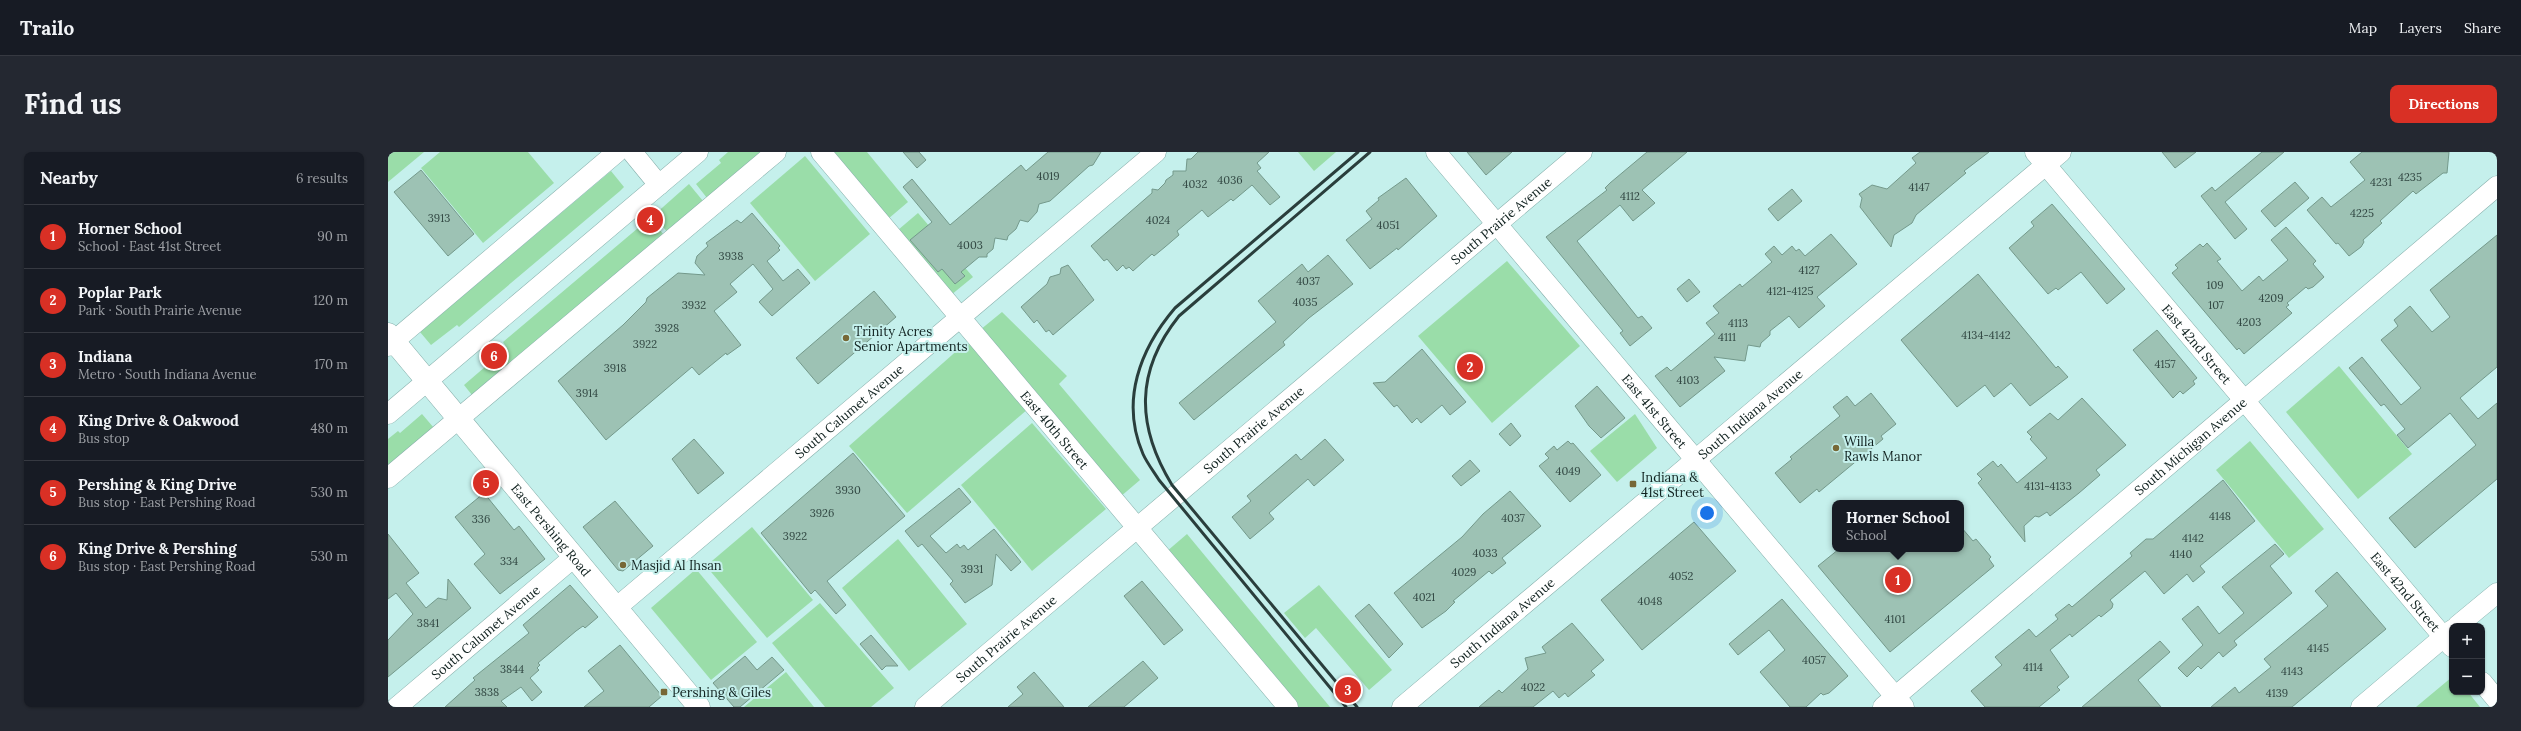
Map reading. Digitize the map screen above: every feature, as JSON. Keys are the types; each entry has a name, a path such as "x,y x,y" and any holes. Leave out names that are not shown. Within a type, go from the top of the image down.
{"main road":[{"name":"East Pershing Road","path":"390,340 427,381 574,557 693,705"}],"street":[{"path":"390,340 617,152"},
{"path":"632,152 660,184"},
{"path":"388,414 698,152"},
{"path":"388,478 776,152"},
{"name":"East 40th Street","path":"821,152 1288,707"},
{"name":"South Calumet Avenue","path":"616,608 1156,152"},
{"name":"East 41st Street","path":"1436,152 1696,460 1894,704"},
{"name":"South Prairie Avenue","path":"925,707 1582,152"},
{"name":"South Indiana Avenue","path":"1402,707 1696,460 2040,159 2061,152"},
{"name":"East 42nd Street","path":"2040,159 2244,401 2449,633"},
{"name":"South Michigan Avenue","path":"1894,704 2244,401 2497,186"},
{"name":"South Calumet Avenue","path":"397,707 574,557"},
{"path":"2464,623 2497,593"},
{"path":"2361,707 2449,637"},
{"path":"2485,686 2497,700"}],"green space":[{"path":"388,152 424,152 388,182"},
{"path":"440,152 528,152 554,183 483,243 421,168"},
{"path":"728,152 761,152 707,198 696,184 721,163 719,160"},
{"path":"831,152 867,152 908,202 888,219"},
{"path":"1298,152 1336,152 1314,171"},
{"path":"805,156 870,234 815,281 750,203"},
{"path":"611,171 624,187 620,191 459,327 457,325 431,345 420,332"},
{"path":"689,184 703,201 667,232 654,215"},
{"path":"918,213 973,277 951,295 898,230"},
{"path":"653,222 664,235 472,395 464,385 507,348 503,342 644,223 648,227"},
{"path":"1507,261 1580,346 1492,423 1418,336"},
{"path":"1002,312 1067,376 1059,384 1140,480 1120,497 980,330"},
{"path":"969,340 1028,409 907,513 849,446"},
{"path":"2339,366 2412,454 2358,499 2286,412"},
{"path":"422,414 434,428 388,466 388,439 398,431 400,433"},
{"path":"1635,414 1657,448 1617,482 1590,451"},
{"path":"1032,423 1106,509 1032,571 961,485"},
{"path":"2250,441 2324,529 2289,558 2216,470"},
{"path":"752,527 813,600 767,638 706,566"},
{"path":"1187,534 1330,707 1296,707 1166,552"},
{"path":"898,539 967,624 909,671 842,588"},
{"path":"696,569 757,642 711,680 651,608"},
{"path":"1319,585 1392,670 1369,690 1316,628 1305,638 1284,613"},
{"path":"820,603 894,688 871,707 825,707 772,643"},
{"path":"786,672 814,707 744,707"},
{"path":"2449,680 2449,695 2470,695 2480,707 2416,707"}],"building":[{"path":"903,152 919,152 926,160 917,168"},
{"path":"1048,152 1101,152 1093,165 1089,166 1050,201 1039,204 1037,212 1028,222 1020,220 1016,229 1008,236 1007,240 995,238 993,249 987,254 987,257 979,257 961,272 965,276 955,284 942,269 938,272 910,240 932,222 903,187 912,179 950,225 1021,165 1026,171"},
{"path":"1198,152 1269,152 1257,163 1261,168 1257,171 1280,197 1270,205 1252,185 1233,201 1231,199 1208,217 1202,210 1177,231 1179,235 1154,256 1152,254 1133,271 1129,267 1126,269 1123,265 1117,271 1107,259 1104,261 1091,246 1152,193 1152,189 1158,190 1166,180 1173,175 1173,171 1186,171 1187,159 1191,159"},
{"path":"1467,152 1512,152 1486,175"},
{"path":"1647,152 1687,152 1642,190 1655,203 1633,221 1620,205 1577,241 1638,318 1642,316 1652,328 1630,346 1620,333 1623,331 1546,237 1607,190 1605,188 1610,183"},
{"path":"1920,152 1989,152 1964,171 1966,173 1916,215 1912,223 1894,235 1891,247 1860,207 1862,198 1859,194 1872,185 1887,189 1916,163 1912,158"},
{"path":"2162,152 2196,152 2175,168"},
{"path":"2262,152 2284,152 2225,202 2247,229 2235,239 2201,196 2212,187 2215,191"},
{"path":"2362,152 2449,152 2447,173 2443,173 2416,194 2413,191 2380,221 2382,223 2363,240 2364,242 2361,247 2349,256 2338,243 2336,244 2307,210 2322,197 2331,207 2365,180 2350,162"},
{"path":"421,170 474,234 448,256 394,192"},
{"path":"1406,178 1437,216 1398,250 1397,248 1370,269 1346,240 1372,219 1366,211 1379,200 1378,198"},
{"path":"2295,182 2309,198 2275,227 2261,211"},
{"path":"1792,189 1802,201 1778,221 1768,209"},
{"path":"2052,204 2125,289 2107,304 2081,272 2058,290 2056,288 2048,294 2009,248 2034,226 2031,222"},
{"path":"752,213 780,246 778,248 780,250 767,261 783,281 798,269 810,283 772,316 759,302 773,289 753,264 730,284 737,292 714,311 741,345 727,355 726,353 699,375 692,367 606,440 558,381 623,325 646,302 647,298 678,273 705,275 695,263 697,256 708,246 706,243 737,220 741,223"},
{"path":"2286,227 2316,261 2313,264 2324,277 2313,287 2308,289 2306,287 2287,303 2289,305 2286,307 2292,313 2244,354 2239,348 2237,350 2172,273 2178,268 2175,265 2200,244 2203,247 2207,243 2221,259 2217,261 2242,291 2259,276 2263,281 2288,260 2271,240"},
{"path":"1831,234 1857,264 1817,297 1825,306 1799,328 1789,316 1770,331 1770,335 1761,343 1760,347 1748,345 1745,361 1714,357 1725,371 1680,407 1655,376 1667,367 1671,371 1715,334 1706,323 1719,313 1713,306 1740,284 1742,287 1772,262 1765,254 1774,246 1782,255 1792,246 1796,251 1799,249 1805,256"},
{"path":"2497,235 2497,367 2460,398 2478,419 2497,403 2497,479 2415,548 2389,518 2476,445 2450,413 2408,448 2397,435 2405,429 2384,404 2381,406 2349,368 2362,357 2401,405 2421,388 2381,340 2398,326 2394,320 2410,306 2432,332 2450,317 2430,290"},
{"path":"1328,255 1353,284 1309,318 1283,342 1285,345 1194,420 1179,403 1276,322 1258,301 1302,264 1308,272"},
{"path":"1068,265 1094,300 1053,335 1049,330 1046,332 1037,320 1034,323 1021,307 1047,284 1050,277 1060,274 1061,268"},
{"path":"1978,274 2056,368 2058,366 2068,377 2030,406 2011,383 1994,397 1985,385 1957,407 1901,340"},
{"path":"1689,279 1700,292 1687,302 1677,289"},
{"name":"Trinity Acres Senior Apartments","path":"874,291 896,317 818,384 796,358"},
{"path":"2157,330 2197,378 2193,381 2195,384 2183,394 2180,391 2173,398 2133,350"},
{"path":"1422,349 1466,402 1450,415 1442,405 1421,423 1417,418 1412,423 1397,405 1394,407 1373,383 1385,382"},
{"path":"1597,386 1625,418 1601,438 1589,426 1575,406"},
{"name":"Willa Rawls Manor","path":"1871,393 1896,424 1881,436 1883,439 1819,492 1817,489 1800,503 1775,473 1792,459 1790,457 1840,416 1833,407 1847,396 1855,406"},
{"path":"2082,398 2126,445 2096,470 2100,475 2079,493 2050,516 2047,512 2039,517 2035,516 2024,526 2025,542 1978,483 1982,479 1977,474 1993,461 1998,467 2001,464 2017,483 2047,458 2030,439 2032,437 2027,432 2050,413 2058,420"},
{"path":"1511,423 1521,436 1510,446 1499,434"},
{"path":"694,439 724,473 698,494 672,459"},
{"path":"1325,439 1344,460 1314,486 1308,479 1269,513 1274,519 1250,539 1232,517 1251,501 1247,496 1296,454 1301,460"},
{"path":"1568,441 1571,444 1573,443 1601,475 1570,502 1539,466 1549,458 1545,454 1554,446 1557,450"},
{"path":"853,453 905,516 827,581 846,605 836,614 815,590 811,594 761,533"},
{"path":"1470,460 1480,471 1461,486 1452,476"},
{"path":"2223,480 2255,521 2200,566 2205,572 2193,582 2187,574 2164,594 2145,571 2110,600 2113,604 2112,608 2101,617 2099,615 2072,637 2070,634 2050,650 2069,677 2057,687 2060,690 2039,707 1985,707 1971,691 2002,665 1995,657 2029,629 2036,637 2058,619 2055,615 2069,604 2072,607 2132,556 2130,553 2146,539 2153,539"},
{"path":"959,488 971,502 930,536 946,553 957,544 960,548 964,545 968,550 994,529 1021,562 1011,571 996,554 992,585 965,603 950,584 953,581 922,544 918,547 905,531"},
{"path":"1510,491 1541,526 1502,558 1506,563 1492,574 1489,571 1453,601 1455,602 1446,611 1422,628 1394,593 1462,537 1483,514"},
{"path":"484,493 514,530 519,526 545,559 500,594 474,564 485,554 455,517"},
{"path":"615,501 653,546 623,571 618,570 583,527"},
{"path":"1694,522 1736,571 1642,650 1601,600"},
{"path":"1964,530 1973,541 1976,539 1991,557 1989,559 1994,566 1890,652 1818,566 1835,552 1964,552"},
{"path":"388,534 419,573 406,583 426,608 438,598 447,600 448,579 471,608 388,677 388,640 413,614 396,593 388,599"},
{"path":"2275,544 2284,554 2270,566 2292,593 2234,641 2237,645 2223,657 2219,652 2201,669 2198,666 2187,677 2178,668 2203,645 2182,619 2198,606 2219,634 2244,613 2222,587"},
{"path":"2337,572 2386,629 2292,707 2211,707 2235,687 2239,693 2271,667 2264,659 2328,606 2315,591"},
{"path":"1142,581 1183,630 1164,645 1124,596"},
{"path":"570,585 598,617 585,628 583,626 576,631 538,663 540,665 537,668 539,670 530,678 542,692 532,701 521,687 501,701 507,707 445,707 475,680 473,678 529,633 523,625"},
{"path":"1782,599 1848,676 1829,693 1823,695 1821,693 1806,707 1790,707 1760,672 1785,650 1769,630 1738,655 1729,644"},
{"path":"1369,604 1403,644 1389,658 1355,616"},
{"path":"1572,623 1604,660 1591,671 1595,675 1568,697 1565,693 1559,698 1553,691 1533,707 1479,707 1499,690 1502,693 1528,669 1525,658 1546,653 1542,647"},
{"path":"871,635 898,666 886,666 882,670 860,644"},
{"path":"2160,641 2170,652 2138,680 2161,707 2082,707"},
{"path":"620,645 662,696 649,707 584,707 604,691 588,671"},
{"path":"745,656 757,670 772,657 784,670 740,707 734,707 713,683"},
{"path":"1143,661 1158,678 1124,707 1088,707"},
{"path":"1034,672 1064,707 1008,707 1023,694 1017,687"}],"railway":[{"path":"1346,707 1159,480 1143,454 1136,434 1133,415 1137,376 1143,358 1152,341 1175,308 1358,152"},
{"path":"1357,707 1172,485 1160,463 1152,441 1147,420 1146,399 1148,378 1154,357 1179,316 1370,152"}],"place":[{"name":"King Drive & Oakwood","path":"650,220"},
{"name":"Trinity Acres Senior Apartments","path":"846,338"},
{"name":"King Drive & Pershing","path":"494,356"},
{"name":"Poplar Park","path":"1470,367"},
{"name":"Willa Rawls Manor","path":"1836,448"},
{"name":"Pershing & King Drive","path":"486,483"},
{"name":"Indiana & 41st Street","path":"1633,484"},
{"name":"Masjid Al Ihsan","path":"623,565"},
{"name":"Horner School","path":"1898,580"},
{"name":"Indiana","path":"1348,690"},
{"name":"Pershing & Giles","path":"664,692"}]}
